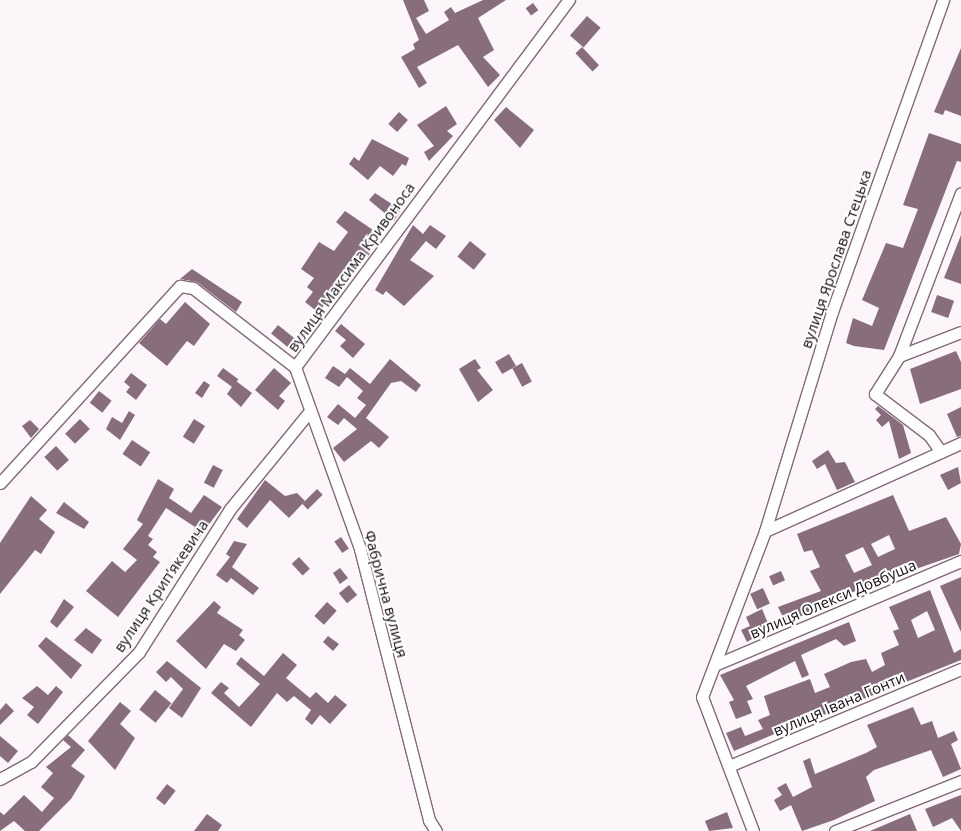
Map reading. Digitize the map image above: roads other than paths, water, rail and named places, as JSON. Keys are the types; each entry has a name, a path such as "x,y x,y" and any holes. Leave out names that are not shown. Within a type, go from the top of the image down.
{"street":[{"name":"вулиця Максима Кривоноса","path":"0,483 180,286 193,288 295,368 569,0"},
{"name":"вулиця Ярослава Стецька","path":"753,831 702,697 717,664 766,531 832,312 943,0"},
{"path":"941,452 929,435 874,394 899,356 961,193"},
{"path":"899,356 961,332"},
{"name":"Фабрична вулиця","path":"295,368 308,412 360,550 431,826 436,831"},
{"name":"вулиця Крипʼякевича","path":"0,780 30,762 139,652 230,509 308,412"},
{"path":"766,531 961,443"},
{"name":"вулиця Олекси Довбуша","path":"717,664 961,560"},
{"name":"вулиця Івана Гонти","path":"729,766 961,669"},
{"path":"835,831 961,781"}]}
